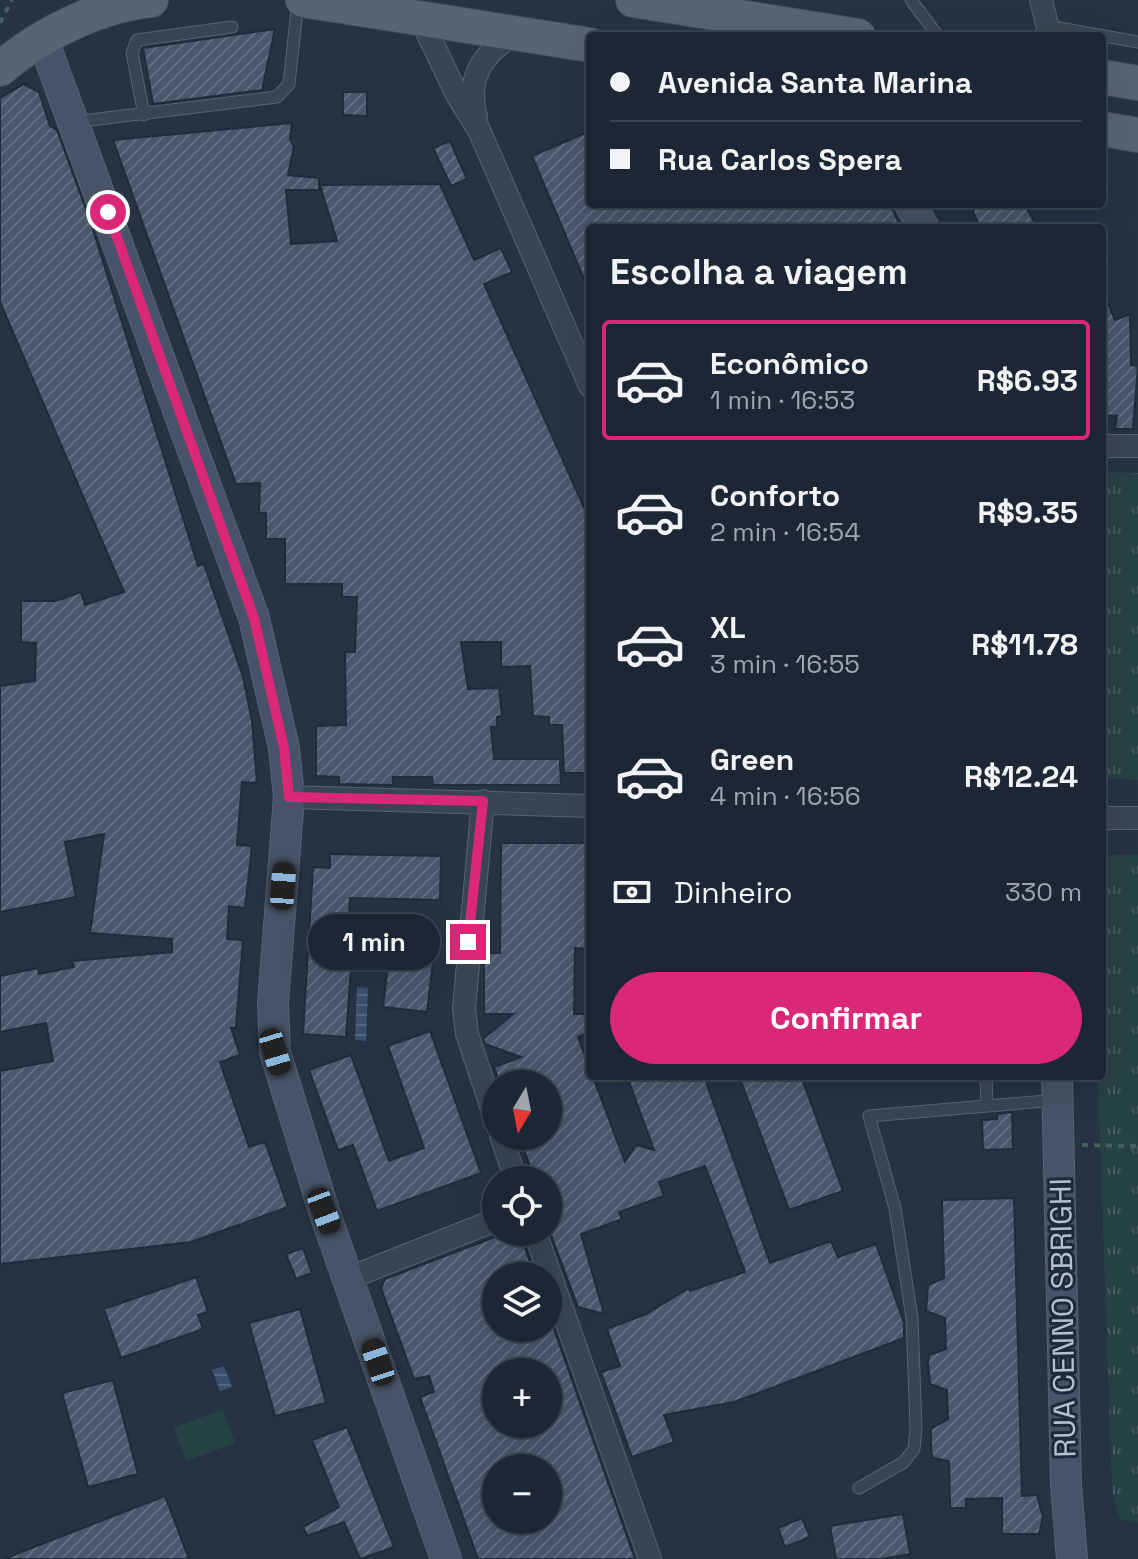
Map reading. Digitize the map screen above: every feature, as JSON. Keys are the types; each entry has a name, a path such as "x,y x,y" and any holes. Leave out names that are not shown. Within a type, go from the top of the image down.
{"main road":[{"path":"0,69 43,40 92,15 151,0"},
{"path":"300,0 586,44"},
{"path":"633,0 833,32"},
{"path":"1106,78 1138,83"},
{"path":"1106,130 1138,135"}],"street":[{"path":"1041,0 1049,31"},
{"path":"420,17 457,95 479,130 586,377"},
{"path":"479,130 472,98 475,72 487,55 517,33"},
{"path":"43,40 254,618 284,748 289,797 273,1003 275,1052 324,1211 446,1559"},
{"path":"1106,446 1138,446"},
{"path":"289,797 586,806"},
{"path":"482,1079 467,1034 464,1008 483,801"},
{"path":"1106,818 1138,818"},
{"name":"RUA CENNO SBRIGHI","path":"1058,1088 1066,1485 1072,1559"},
{"path":"349,1278 482,1226"},
{"path":"540,1246 650,1559"}],"lane":[{"path":"74,122 281,95 289,84 300,0"},
{"path":"911,0 935,32"},
{"path":"144,115 132,53 137,40 232,27"},
{"path":"1106,38 1138,42"},
{"path":"986,1080 987,1106"},
{"path":"859,1488 904,1462 914,1449 916,1427 912,1318 895,1208 869,1116 987,1106 1058,1088"}],"path":[{"path":"0,23 12,0"},
{"path":"1060,1144 1138,1146"}],"green space":[{"path":"1106,472 1138,473 1138,780 1106,778"},
{"path":"1138,855 1138,1523 1119,1519 1112,1491 1098,1080 1106,1080 1106,856"},
{"path":"223,1410 235,1443 186,1461 174,1427"}],"water":[{"path":"357,987 368,988 366,1041 355,1040"},
{"path":"224,1366 232,1387 220,1391 212,1370"}],"building":[{"path":"275,29 262,90 153,104 143,48"},
{"path":"24,84 39,92 50,126 57,130 90,220 198,566 204,564 243,677 252,721 257,783 242,782 237,845 252,846 245,908 229,906 227,939 243,940 236,1027 231,1028 240,1055 220,1062 249,1147 265,1142 288,1207 191,1242 0,1264 0,1071 53,1061 46,1023 0,1032 0,976 38,968 39,974 74,967 72,961 172,952 172,939 90,933 104,834 65,842 76,897 0,912 0,686 35,681 36,643 21,642 21,601 56,601 81,592 85,605 124,592 0,302 0,98"},
{"path":"343,92 367,92 367,116 343,115"},
{"path":"292,123 290,140 294,146 288,175 319,178 319,190 286,190 291,244 337,241 320,185 440,184 474,260 501,248 512,272 484,284 586,512 586,773 564,773 562,725 549,725 549,717 533,716 530,666 501,667 501,642 461,642 468,689 499,688 502,716 497,717 497,727 491,727 494,759 560,759 561,785 433,785 432,777 393,777 393,785 339,784 339,777 316,776 316,726 346,725 345,652 355,652 357,597 342,597 342,584 285,584 285,539 266,539 266,513 259,513 260,483 236,484 113,140"},
{"path":"586,133 586,208 892,208 899,224 586,224 586,284 532,156"},
{"path":"450,141 467,179 451,186 433,148"},
{"path":"972,208 1026,208 1036,224 978,224"},
{"path":"1106,299 1115,320 1130,314 1131,365 1138,366 1133,429 1115,429 1117,416 1106,415"},
{"path":"501,843 586,843 586,949 575,948 574,1014 586,1014 586,1034 578,1037 586,1058 586,1080 594,1080 625,1162 636,1145 654,1150 628,1080 705,1080 770,1263 831,1241 838,1257 876,1244 904,1323 904,1338 734,1402 664,1415 674,1442 632,1457 601,1372 620,1366 607,1329 646,1314 689,1288 690,1291 745,1272 705,1166 659,1182 664,1196 619,1212 622,1219 581,1234 604,1314 578,1307 555,1246 562,1246 562,1166 530,1166 524,1150 562,1150 562,1070 495,1070 494,1067 521,1057 485,1044 483,1039 513,1014 484,1014 484,953 500,953"},
{"path":"330,854 441,856 440,900 350,898 349,916 355,916 346,1037 303,1034 313,867 330,868"},
{"path":"393,922 437,928 427,1012 383,1007"},
{"path":"430,1031 481,1173 377,1211 353,1145 338,1150 309,1070 351,1055 389,1161 424,1148 388,1046"},
{"path":"740,1080 802,1080 843,1191 789,1210"},
{"path":"1012,1112 1013,1149 983,1150 982,1120 997,1119 997,1114"},
{"path":"1014,1198 1022,1496 1037,1495 1043,1517 1039,1534 1002,1534 1002,1498 966,1499 966,1508 950,1508 949,1461 933,1458 931,1451 931,1429 948,1419 947,1390 930,1384 928,1363 929,1355 946,1349 945,1318 926,1311 928,1285 944,1278 942,1200"},
{"path":"482,1242 482,1246 524,1246 530,1262 482,1262 482,1342 559,1342 635,1559 478,1559 420,1397 434,1392 429,1376 414,1379 381,1288 385,1279"},
{"path":"303,1248 312,1273 296,1279 286,1254"},
{"path":"196,1277 208,1312 198,1315 203,1329 121,1358 104,1309"},
{"path":"300,1309 326,1403 275,1416 249,1323"},
{"path":"113,1380 138,1474 88,1487 62,1393"},
{"path":"347,1427 394,1547 360,1559 344,1522 307,1536 303,1527 339,1507 312,1440"},
{"path":"165,1496 189,1559 6,1559 6,1558"},
{"path":"903,1514 910,1554 881,1559 836,1559 830,1526"},
{"path":"802,1518 810,1537 785,1547 778,1528"}],"route":[{"path":"108,212 254,618 284,748 289,797 483,801 468,942"}]}
